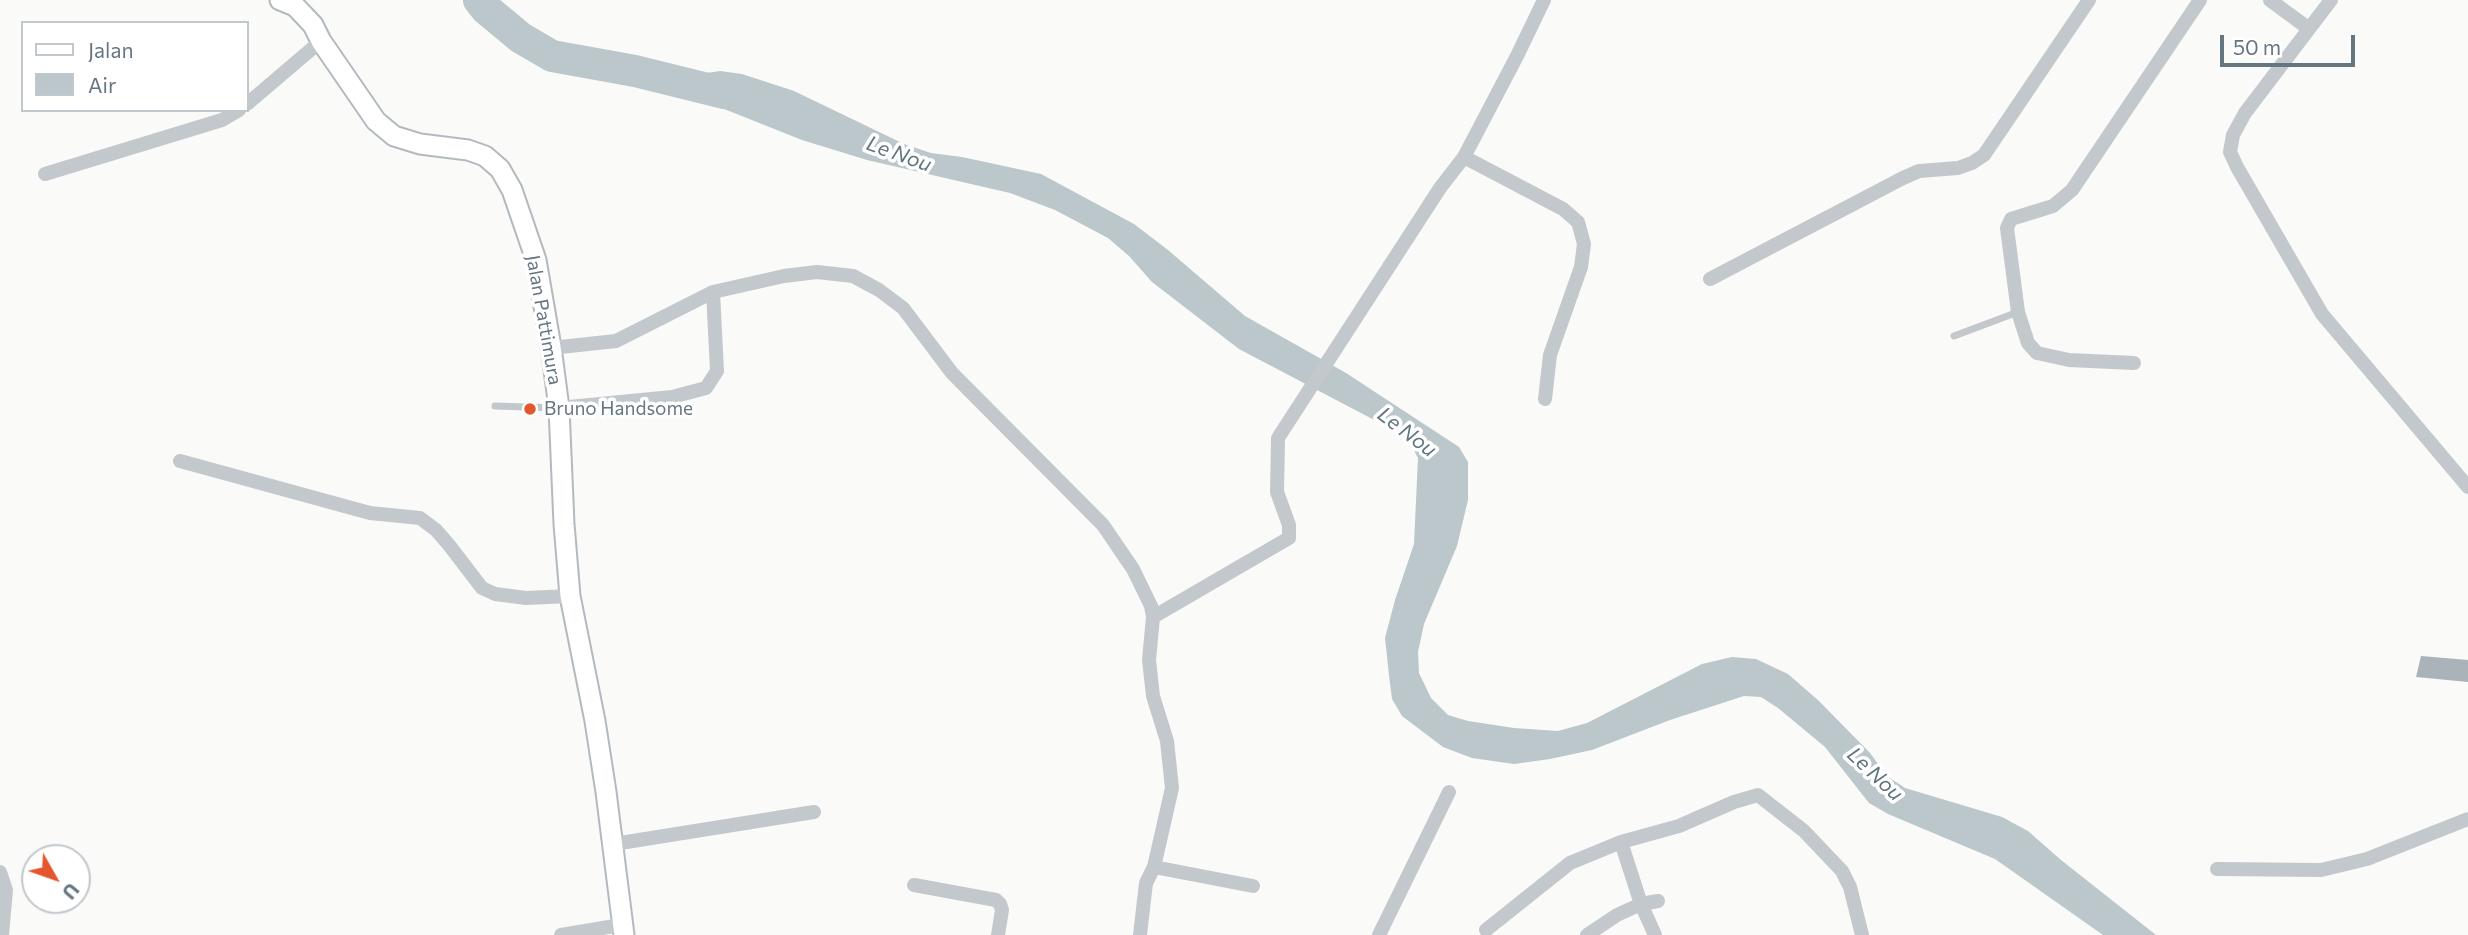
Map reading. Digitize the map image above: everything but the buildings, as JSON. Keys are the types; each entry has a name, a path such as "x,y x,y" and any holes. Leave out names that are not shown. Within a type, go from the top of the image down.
{"main road":[{"name":"Jalan Pattimura","path":"280,0 295,6 313,25 376,121 394,136 420,144 468,150 485,156 500,169 512,190 536,260 551,348 559,408 570,596 595,721 614,844 622,930"}],"street":[{"path":"1153,617 1289,538 1289,525 1277,492 1278,438 1440,188 1464,157 1544,0"},
{"path":"1710,279 1903,178 1919,171 1958,168 1984,155 2089,0"},
{"path":"2133,363 2069,360 2037,353 2028,342 2018,312 2007,228 2011,219 2053,206 2072,190 2200,0"},
{"path":"2270,0 2308,28"},
{"path":"2331,0 2245,113 2233,135 2230,152 2322,314 2468,487"},
{"path":"248,103 321,41"},
{"path":"45,174 222,120 236,112"},
{"path":"1464,157 1563,209 1578,222 1584,244 1581,267 1550,355 1545,399"},
{"path":"551,348 616,341 713,292 784,276 817,272 853,276 879,290 903,308 952,373 1103,525 1133,569 1151,606 1153,617 1150,672 1153,696 1167,741 1172,788 1154,867 1146,883 1140,935"},
{"path":"559,408 672,397 706,388 717,371 713,292"},
{"path":"180,461 370,513 420,518 436,530 482,588 495,594 526,598 570,596"},
{"path":"1379,935 1449,792"},
{"path":"1488,933 1562,867 1621,842 1679,826 1734,802 1761,796 1804,831 1842,871 1850,887 1862,935"},
{"path":"614,844 814,813"},
{"path":"2217,869 2321,870 2367,859 2468,819"},
{"path":"1621,842 1641,904 1655,935"},
{"path":"1154,867 1253,887"},
{"path":"0,873 6,890 2,935"},
{"path":"914,885 996,900 1002,910 998,935"},
{"path":"1587,935 1617,915 1641,904 1658,901"},
{"path":"561,935 622,930"}],"lane":[{"path":"1954,337 2018,312"},
{"path":"495,406 559,408"}],"water":[{"path":"720,71 742,74 794,91 904,144 931,153 1041,174 1134,224 1245,316 1346,373 1459,447 1468,462 1468,500 1457,546 1424,624 1418,652 1419,673 1431,698 1448,715 1514,728 1558,731 1587,723 1702,664 1732,657 1756,659 1788,674 1819,701 1870,753 1887,776 1905,788 2002,817 2028,831 2156,935 2103,935 1995,859 1888,814 1869,803 1825,747 1761,697 1744,696 1670,720 1592,750 1550,759 1514,764 1472,758 1443,747 1402,716 1392,699 1389,675 1385,638 1414,544 1418,458 1410,443 1399,433 1239,349 1152,282 1129,256 1108,238 1055,210 1010,193 867,160 802,140 709,103 691,92 683,83 700,74"}],"waterway":[{"name":"Le Nou","path":"479,0 521,38 552,56 635,71 724,93"}],"place":[{"name":"Bruno Handsome","path":"530,409"}]}
